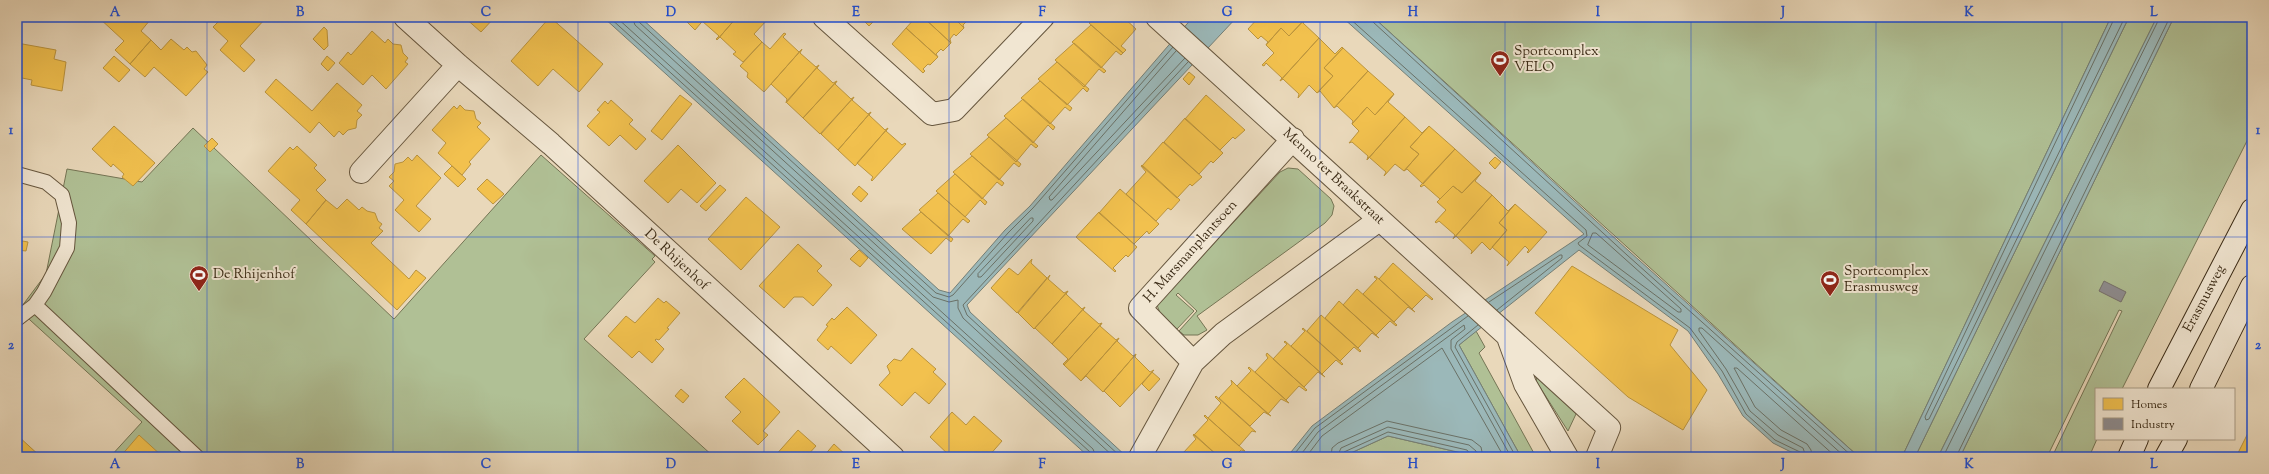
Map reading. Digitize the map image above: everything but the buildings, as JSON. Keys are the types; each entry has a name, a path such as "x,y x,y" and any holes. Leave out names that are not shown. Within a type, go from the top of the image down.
{"street":[{"name":"De Rhijenhof","path":"405,17 458,65 551,144 893,457"},
{"path":"824,17 932,114 954,110 1043,17"},
{"name":"Menno ter Braakstraat","path":"1164,23 1293,139 1379,220 1470,300 1608,428 1597,457"},
{"path":"361,172 458,65"},
{"name":"H. Marsmanplantsoen","path":"1193,362 1140,308 1293,139"},
{"name":"Erasmusweg","path":"2160,388 2252,210"},
{"path":"1142,453 1193,362 1223,334 1379,220"},
{"path":"2201,388 2252,286"},
{"name":"Menno ter Braakstraat","path":"1505,334 1525,384 1567,457"},
{"path":"2129,457 2137,440"},
{"path":"2166,457 2175,440"}],"lane":[{"path":"17,174 46,182 62,195 69,223 67,248 35,306 17,319"},
{"path":"35,306 197,457"}],"green space":[{"name":"Sportcomplex Erasmusweg","path":"1373,17 2111,17 1902,457 1859,457"},
{"path":"2129,17 2157,17 1938,457 1915,457"},
{"path":"2174,17 2252,17 2252,131 2123,388 2095,388 2095,440 2097,440 2089,457 2052,457 2122,311 2119,310 2047,457 1960,457"},
{"name":"De Rhijenhof","path":"193,128 394,319 541,155 655,256 652,259 655,262 584,339 714,457 110,457 142,422 19,310 46,274 67,169 142,182"},
{"path":"1288,168 1298,169 1331,199 1334,206 1332,215 1325,223 1197,316 1207,330 1198,335 1184,335 1179,331 1197,311 1178,293 1176,295 1194,311 1177,329 1160,313 1157,305 1280,172"},
{"path":"1476,331 1485,347 1479,353 1536,457 1521,457 1459,345"},
{"path":"1537,376 1576,414 1568,431 1536,381"},
{"path":"1388,436 1466,454 1469,457 1342,457"}],"water":[{"path":"603,17 640,17 939,290 950,293 1005,230 1030,206 1193,17 1237,17 967,305 970,312 1127,457 1089,457"},
{"path":"1342,17 1373,17 1630,252 1859,457 1801,457 1773,443 1743,416 1718,374 1688,331 1579,250 1459,345 1521,457 1469,457 1466,454 1388,436 1342,457 1287,457 1312,426 1452,322 1584,234"},
{"path":"2111,17 2129,17 1915,457 1902,457"},
{"path":"2157,17 2174,17 1960,457 1938,457"}],"place":[{"name":"Sportcomplex VELO","path":"1500,77"},
{"name":"De Rhijenhof","path":"199,292"},
{"name":"Sportcomplex Erasmusweg","path":"1830,297"}]}
